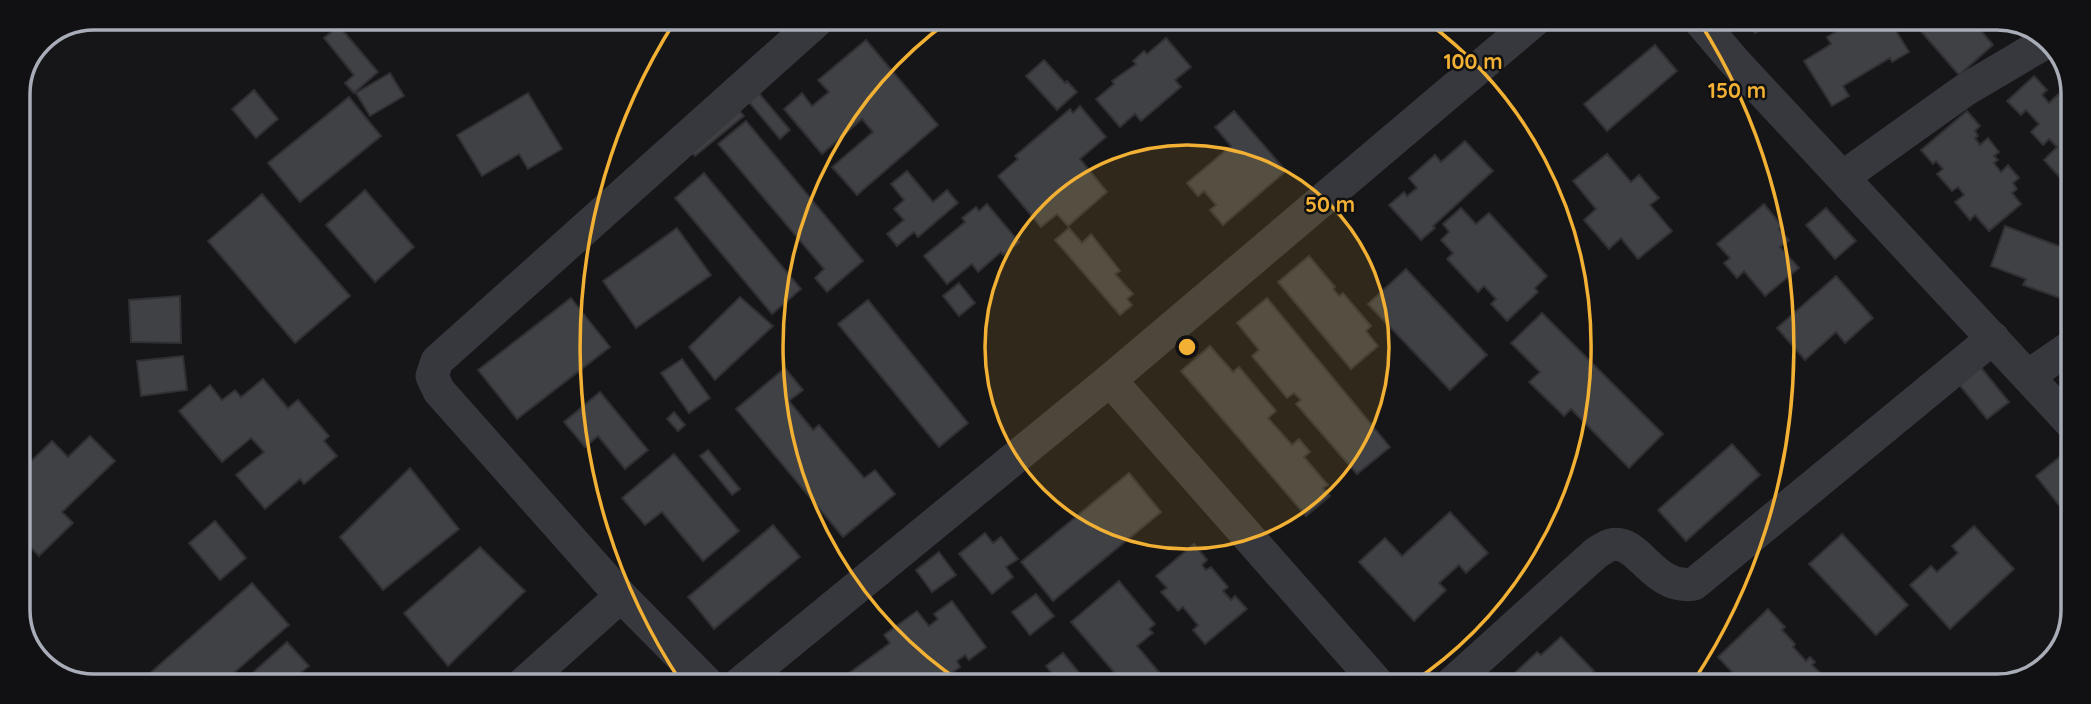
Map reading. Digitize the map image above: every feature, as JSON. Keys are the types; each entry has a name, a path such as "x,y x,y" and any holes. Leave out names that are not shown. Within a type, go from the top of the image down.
{"street":[{"path":"698,674 621,596 439,391 432,376 437,361 807,30"},
{"path":"751,674 1110,380 1523,30"},
{"path":"1708,30 2061,412"},
{"path":"1843,177 1965,90 2040,47"},
{"path":"1462,674 1596,553 1612,544 1628,548 1665,580 1680,586 1694,584 1993,338"},
{"path":"2028,376 2061,353"},
{"path":"1110,380 1370,674"},
{"path":"535,674 621,596"}],"building":[{"path":"334,30 342,30 378,72 354,93 345,83 354,75 324,38"},
{"path":"1839,30 1896,30 1909,52 1892,62 1890,58 1843,86 1849,96 1832,106 1804,61 1831,44 1827,37"},
{"path":"1920,30 1980,30 1993,45 1959,75"},
{"path":"1166,38 1191,67 1175,80 1181,87 1141,121 1135,114 1120,127 1096,99 1114,84 1112,81 1136,64 1133,61 1144,51 1147,54"},
{"path":"866,40 938,125 857,195 832,167 873,132 862,119 822,154 784,109 802,93 812,106 829,92 818,80"},
{"path":"1655,45 1677,71 1607,131 1584,104"},
{"path":"1044,60 1077,92 1057,110 1026,76"},
{"path":"390,73 404,96 370,116 356,93"},
{"path":"2034,76 2047,90 2042,95 2049,103 2061,92 2061,179 2044,160 2057,147 2049,139 2043,145 2031,132 2039,124 2026,110 2021,115 2007,101"},
{"path":"254,90 278,119 256,138 232,109"},
{"path":"758,92 790,130 780,139 748,101"},
{"path":"528,93 562,149 528,169 519,154 482,176 457,135"},
{"path":"349,97 381,136 300,202 268,163"},
{"path":"1080,106 1106,137 1080,159 1107,192 1068,226 1057,214 1041,227 998,176 1018,159 1015,156 1070,109 1073,113"},
{"path":"737,108 744,116 695,156 688,149"},
{"path":"1234,111 1286,171 1223,225 1210,210 1216,205 1204,191 1198,196 1187,183 1231,146 1215,127"},
{"path":"1967,111 1980,126 1975,131 1978,136 1975,138 1980,145 1988,138 1999,152 1994,156 1998,160 1994,163 2001,172 2008,165 2019,178 2013,183 2017,189 2012,193 2021,204 1989,231 1975,215 1970,220 1955,202 1964,195 1958,187 1952,191 1937,174 1943,169 1936,161 1933,164 1921,150"},
{"path":"746,121 863,261 827,292 815,278 824,269 718,144"},
{"path":"1465,141 1493,171 1421,240 1389,205 1404,192 1407,196 1417,188 1409,178 1435,155 1441,162"},
{"path":"1607,154 1631,182 1639,175 1659,198 1650,205 1672,231 1638,259 1621,238 1609,249 1584,220 1596,209 1573,181"},
{"path":"907,171 933,202 947,190 958,203 918,237 914,232 897,246 887,234 904,220 894,209 904,200 891,184"},
{"path":"704,173 801,289 772,314 675,198"},
{"path":"365,190 414,247 375,282 326,225"},
{"path":"262,194 350,296 295,343 208,241"},
{"path":"987,204 1019,242 1003,255 1001,252 978,272 972,264 947,284 924,256 965,222 962,218 976,207 979,211"},
{"path":"1764,204 1782,226 1779,229 1789,240 1780,247 1799,268 1765,296 1744,271 1737,278 1724,263 1730,258 1717,244"},
{"path":"1461,208 1476,224 1489,213 1547,276 1535,288 1538,292 1507,321 1491,304 1496,299 1484,286 1478,292 1447,259 1453,253 1441,240 1449,232 1443,224"},
{"path":"1826,208 1856,241 1835,259 1806,225"},
{"path":"2005,226 2061,247 2060,298 2023,285 2026,279 1991,266"},
{"path":"677,228 711,275 636,328 603,281"},
{"path":"1069,228 1082,243 1091,234 1120,271 1115,274 1133,294 1127,299 1132,305 1120,315 1055,240"},
{"path":"1309,256 1335,287 1333,289 1339,296 1343,293 1371,326 1366,331 1378,346 1351,369 1278,282"},
{"path":"1406,269 1487,355 1450,390 1368,304"},
{"path":"1836,276 1873,318 1845,343 1836,332 1805,360 1777,328"},
{"path":"959,283 975,303 959,316 943,296"},
{"path":"180,296 181,343 131,342 129,300"},
{"path":"740,297 773,326 715,380 689,347"},
{"path":"571,298 610,347 517,419 478,370"},
{"path":"1267,298 1390,447 1357,474 1296,404 1301,400 1294,393 1287,398 1252,356 1259,350 1237,323"},
{"path":"868,300 968,423 939,447 838,324"},
{"path":"1542,313 1663,434 1629,468 1571,409 1564,416 1529,382 1540,372 1511,343"},
{"path":"1210,346 1233,372 1239,367 1276,411 1268,418 1292,445 1299,439 1310,452 1304,457 1328,485 1323,488 1330,496 1306,516 1181,371"},
{"path":"183,356 187,390 141,396 137,361"},
{"path":"682,359 710,398 689,413 661,373"},
{"path":"1975,360 2009,402 1987,419 1953,377"},
{"path":"785,368 803,390 789,401 813,430 819,425 864,478 875,470 895,494 843,537 736,409"},
{"path":"263,379 288,408 298,400 329,436 324,441 337,456 304,484 300,479 265,509 236,475 264,452 251,438 222,462 179,411 210,385 222,400 235,390 241,397"},
{"path":"600,392 648,450 625,469 598,436 585,447 564,422"},
{"path":"674,412 685,425 678,431 667,419"},
{"path":"90,436 115,461 62,512 73,523 39,556 30,547 30,462 52,441 68,457"},
{"path":"1732,444 1760,475 1686,541 1658,510"},
{"path":"708,450 740,489 732,495 700,456"},
{"path":"674,454 739,531 703,561 662,512 645,525 622,498"},
{"path":"2061,456 2061,508 2036,476"},
{"path":"410,468 459,529 383,590 340,537"},
{"path":"1129,473 1161,512 1053,601 1021,562"},
{"path":"1450,512 1488,553 1466,573 1459,565 1439,583 1446,590 1414,621 1359,562 1385,538 1402,556"},
{"path":"215,521 246,558 220,580 189,543"},
{"path":"773,525 800,557 714,629 688,597"},
{"path":"1974,526 2014,569 1950,629 1910,585 1931,566 1937,572 1958,553 1952,546"},
{"path":"985,533 993,543 1001,537 1018,559 1006,567 1013,577 992,594 959,554"},
{"path":"1842,534 1908,605 1876,635 1809,564"},
{"path":"1194,544 1207,560 1202,565 1206,570 1211,567 1228,587 1223,591 1231,600 1235,596 1247,609 1205,644 1193,630 1198,625 1183,607 1178,611 1161,592 1167,588 1156,576"},
{"path":"480,547 525,591 448,666 404,613"},
{"path":"939,552 956,575 932,592 916,570"},
{"path":"1119,581 1155,624 1149,629 1153,633 1137,646 1160,674 1116,674 1071,622"},
{"path":"252,583 289,625 232,674 149,674"},
{"path":"1036,594 1054,616 1030,635 1012,612"},
{"path":"952,601 986,647 969,660 965,655 957,661 960,667 951,674 848,674 890,643 884,635 917,611 929,626 938,619 934,614"},
{"path":"1768,609 1785,627 1782,630 1795,644 1793,647 1806,661 1810,657 1815,662 1812,665 1821,674 1734,674 1718,657"},
{"path":"1561,637 1594,671 1591,674 1514,674 1537,652 1541,655"},
{"path":"287,642 309,666 300,674 251,674"},
{"path":"1063,653 1080,674 1052,674 1046,666"}]}
